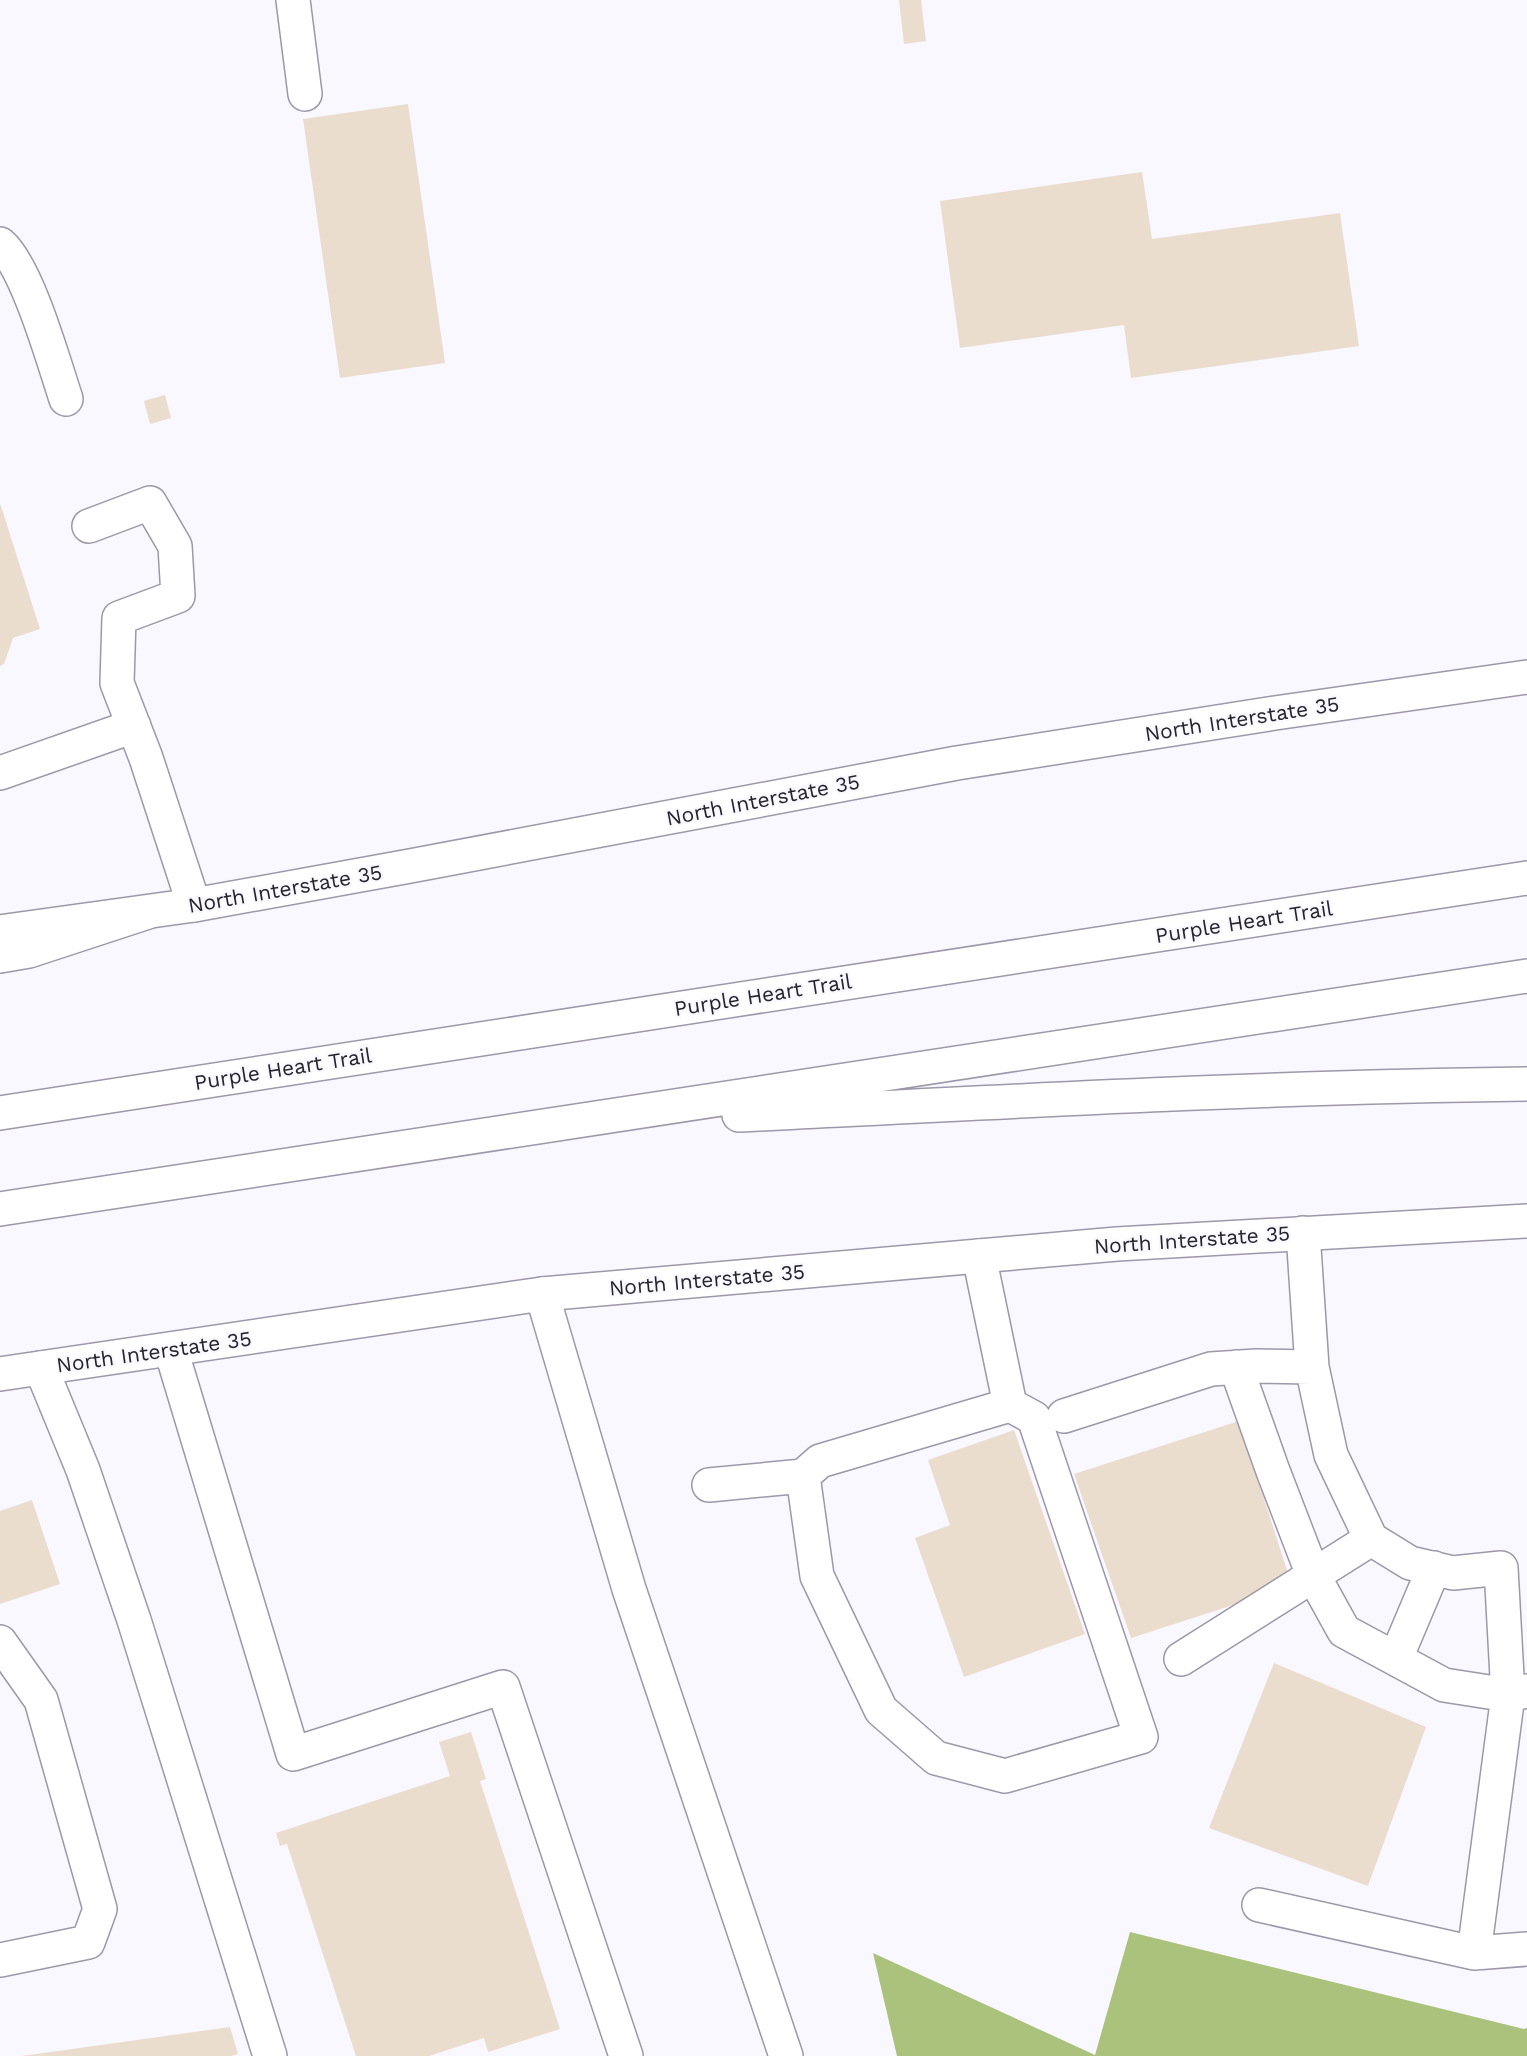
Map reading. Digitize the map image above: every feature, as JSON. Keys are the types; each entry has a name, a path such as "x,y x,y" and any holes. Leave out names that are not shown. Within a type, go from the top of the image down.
{"main road":[{"path":"293,0 305,94"},
{"path":"0,244 25,282 66,399"},
{"path":"89,526 150,503 175,546 178,596 119,618 117,683 134,726 194,905"},
{"name":"North Interstate 35","path":"0,932 194,905 411,867 957,763 1275,713 1527,677"},
{"path":"0,773 134,726"},
{"name":"Purple Heart Trail","path":"0,1113 1527,879"},
{"path":"0,956 29,951 148,912"},
{"path":"0,1209 1527,976"},
{"path":"552,1125 1053,1099 1378,1086 1527,1084"},
{"name":"North Interstate 35","path":"0,1374 542,1294 1118,1244 1527,1221"},
{"path":"1303,1233 1312,1367 1331,1455 1371,1539 1410,1563 1453,1573 1501,1568 1518,1693 1474,1953"},
{"path":"979,1256 1010,1405"},
{"path":"542,1294 629,1589 786,2056"},
{"path":"171,1350 293,1754 503,1687 626,2056"},
{"path":"1236,1367 1313,1575 1344,1631 1444,1686 1518,1693"},
{"path":"1064,1416 1211,1369 1312,1367"},
{"path":"41,1368 83,1470 134,1620 270,2056"},
{"path":"709,1485 802,1476 820,1461 1010,1405 1034,1418 1141,1737 1005,1776 936,1758 881,1710 817,1576 802,1476"},
{"path":"1181,1659 1371,1539"},
{"path":"1396,1658 1434,1568"},
{"path":"0,1642 41,1700 100,1909 88,1942 0,1960"},
{"path":"1259,1905 1474,1953 1527,1949"}],"green space":[{"path":"1130,1932 1527,2028 1527,2056 897,2056 873,1953 1095,2055"}],"building":[{"path":"899,0 921,0 926,41 904,44"},
{"path":"408,104 445,363 340,378 303,119"},
{"path":"1142,172 1152,239 1340,213 1359,346 1131,378 1124,325 960,348 940,201"},
{"path":"165,395 171,418 150,424 144,401"},
{"path":"0,503 40,629 13,638 4,664 0,666"},
{"path":"1239,1421 1292,1586 1131,1638 1074,1474"},
{"path":"1014,1430 1085,1634 964,1677 915,1538 950,1525 928,1460"},
{"path":"32,1500 60,1584 0,1604 0,1511"},
{"path":"1274,1663 1426,1727 1368,1886 1209,1828"},
{"path":"471,1732 486,1779 480,1781 560,2029 488,2052 484,2038 429,2056 356,2056 287,1844 280,1846 276,1833 450,1776 439,1742"},
{"path":"230,2027 238,2054 231,2056 22,2056"}]}
